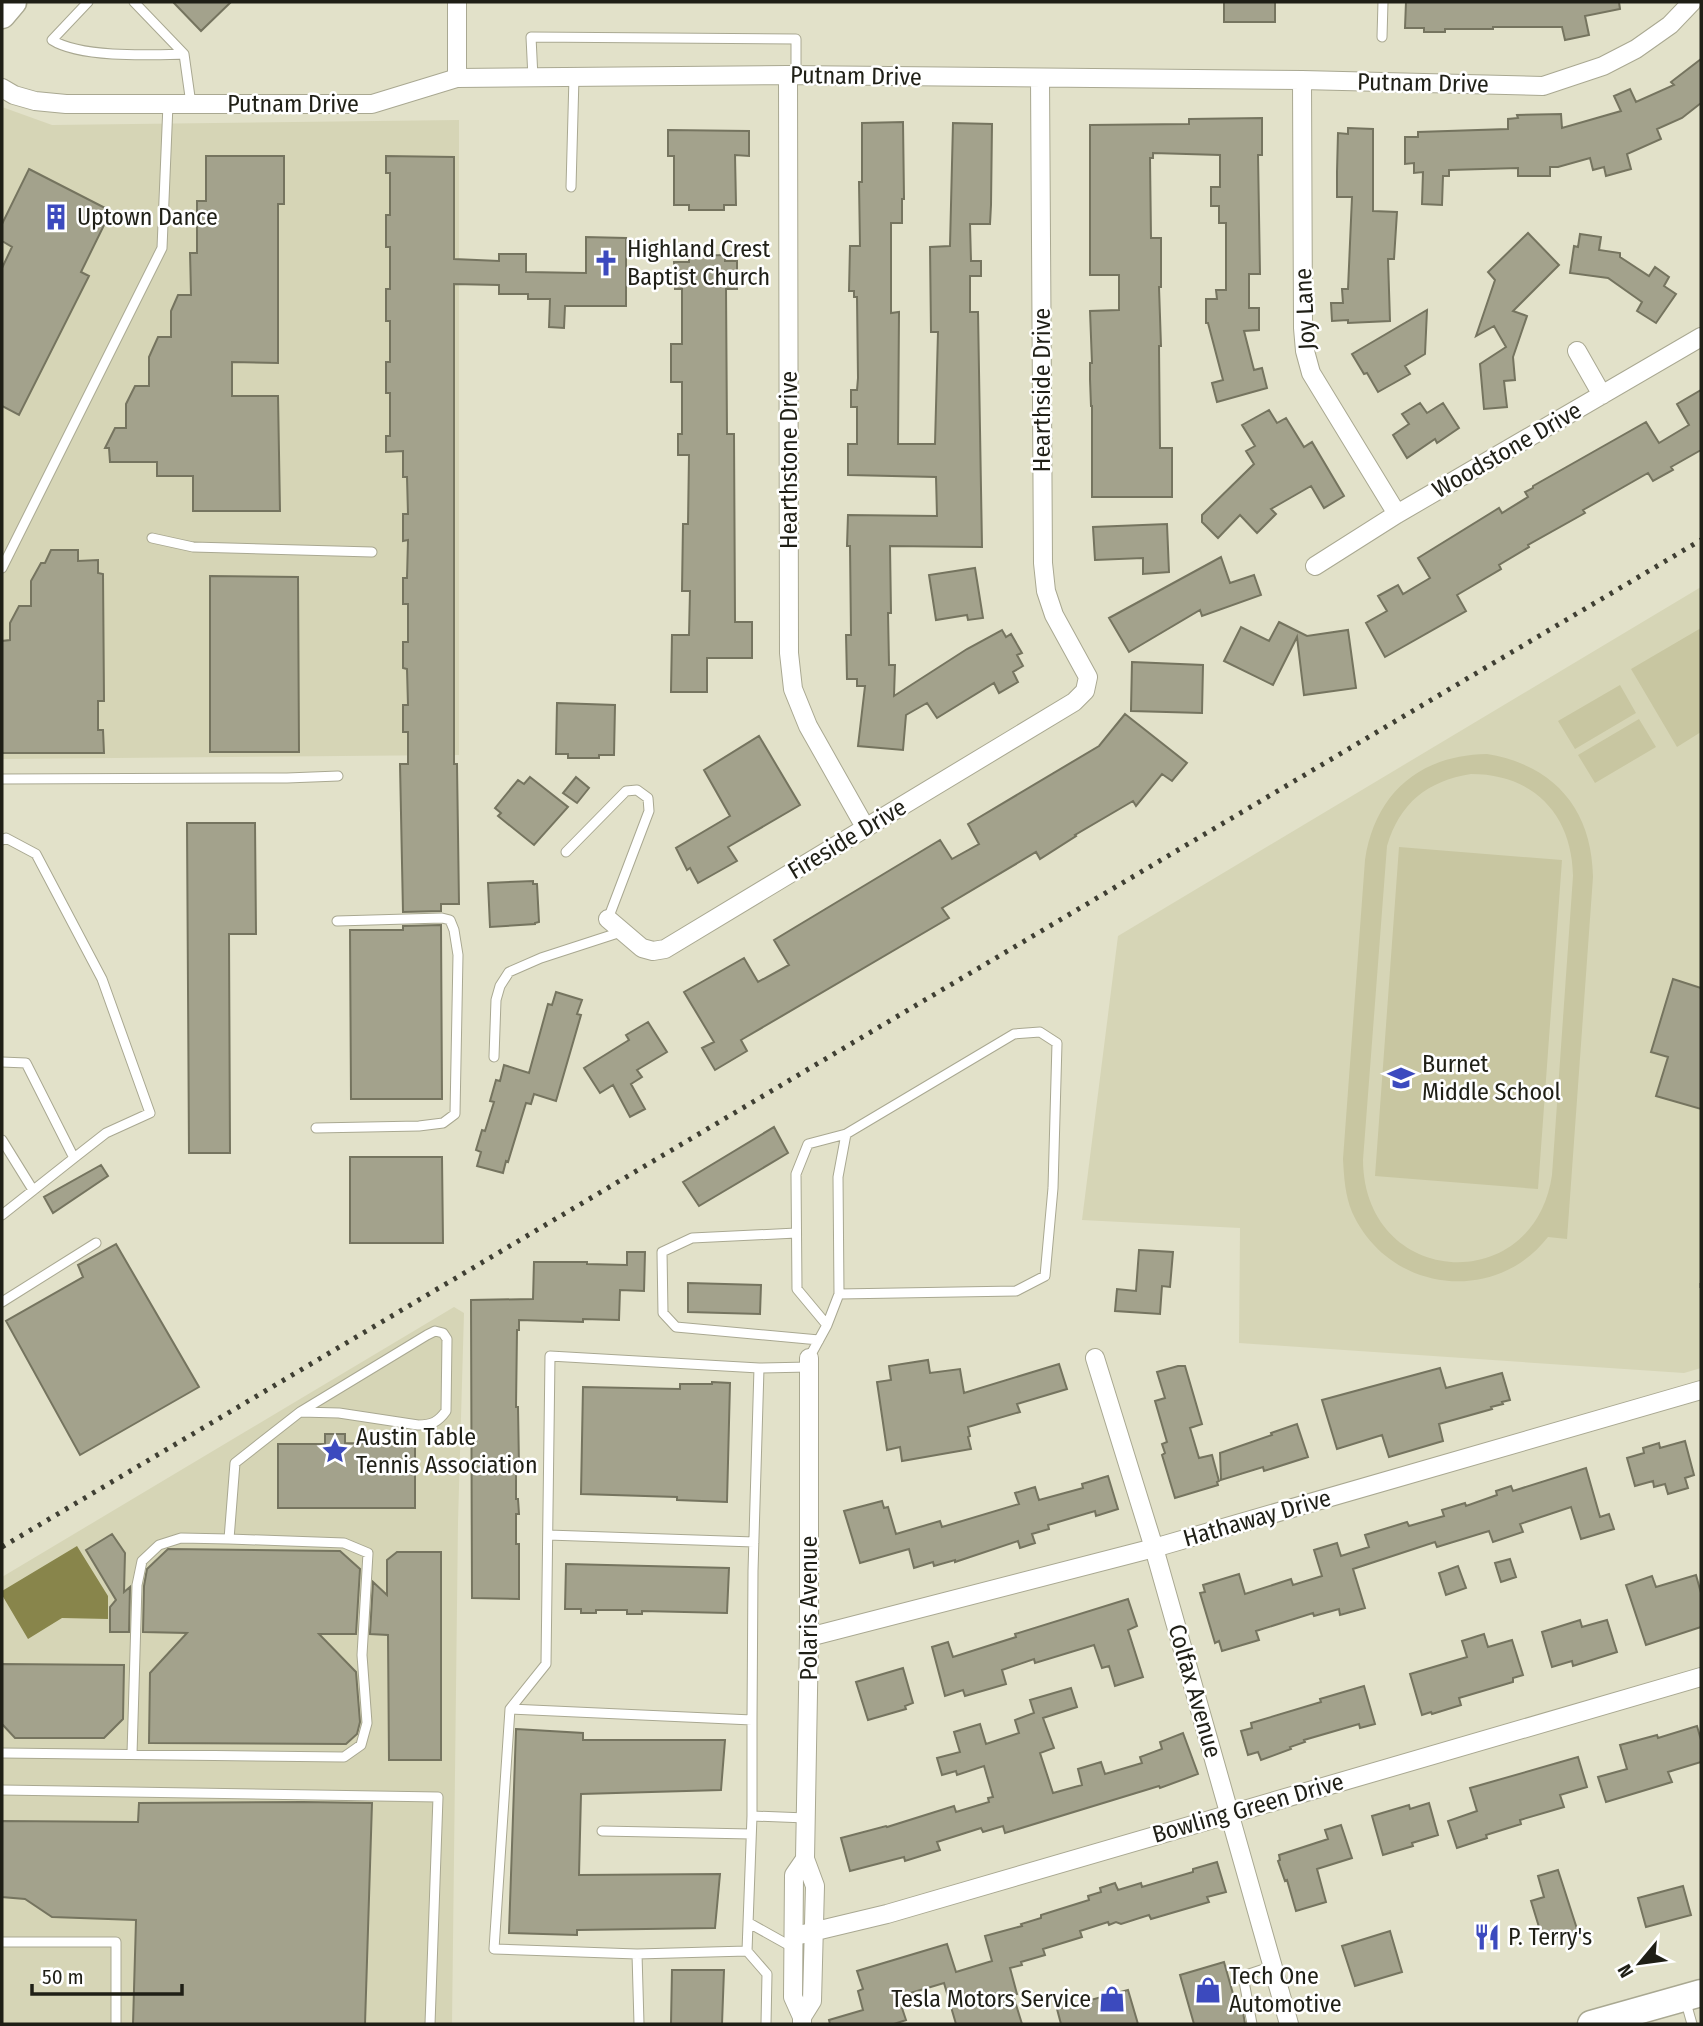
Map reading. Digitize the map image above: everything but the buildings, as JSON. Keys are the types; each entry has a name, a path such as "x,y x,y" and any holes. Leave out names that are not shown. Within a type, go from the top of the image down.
{"main road":[{"path":"2,15 13,2"},
{"path":"1591,2024 1638,2017 1693,1996"}],"street":[{"path":"457,2 457,78"},
{"name":"Putnam Drive","path":"2,88 35,101 66,104 191,104 372,103 457,78 792,75 1302,80 1543,86 1603,66 1636,48 1670,26 1692,2"},
{"name":"Hearthstone Drive","path":"792,75 789,653 793,689 808,726 865,827"},
{"name":"Hearthside Drive","path":"1040,78 1043,563 1046,591 1054,615 1088,677 1085,691"},
{"name":"Joy Lane","path":"1302,80 1305,351 1311,373 1397,514"},
{"name":"Woodstone Drive","path":"1315,566 1397,514 1701,337"},
{"path":"1577,351 1602,395"},
{"name":"Fireside Drive","path":"608,919 642,948 653,951 665,949 1074,702 1085,691"},
{"name":"Colfax Avenue","path":"1095,1358 1154,1548 1289,2024"},
{"name":"Polaris Avenue","path":"802,2021 812,2001 815,1886 805,1859 809,1637 809,1362"},
{"name":"Hathaway Drive","path":"809,1637 1154,1548 1700,1396"},
{"name":"Bowling Green Drive","path":"794,1942 814,1932 887,1914 1701,1677"},
{"name":"Polaris Avenue","path":"802,2021 793,1997 794,1875 805,1859"}],"lane":[{"path":"88,2 52,40 62,47 120,55 184,54"},
{"path":"134,2 184,54 191,104"},
{"path":"1382,37 1383,2"},
{"path":"533,78 531,37 544,36 796,39 792,75"},
{"path":"571,187 574,77"},
{"path":"2,568 162,248 168,104"},
{"path":"152,538 193,547 372,552"},
{"path":"2,779 338,776"},
{"path":"566,852 626,791 637,790 648,798 649,811 608,919"},
{"path":"2,840 6,838 36,854 102,979 150,1113 106,1133 2,1215"},
{"path":"316,1128 443,1124 454,1114 458,955 450,920 337,921"},
{"path":"494,1057 496,1000 500,986 509,972 541,958 623,931"},
{"path":"827,1325 797,1289 796,1174 808,1144 846,1134 1014,1034 1040,1032 1057,1043 1053,1188 1045,1276 1016,1292 839,1294"},
{"path":"2,1062 26,1063 74,1158"},
{"path":"747,1951 637,1954 494,1949 510,1709 546,1664 550,1356 760,1368 809,1362 839,1294 838,1177 846,1134"},
{"path":"2,1140 33,1190"},
{"path":"796,1233 692,1238 662,1252 663,1313 676,1327 819,1340"},
{"path":"2,1301 96,1243"},
{"path":"229,1539 235,1463 300,1412 427,1335 435,1331 443,1333 447,1339 446,1411 440,1420 430,1425 339,1413 300,1412"},
{"path":"760,1368 754,1542 752,1816 747,1951 767,1975 766,2024"},
{"path":"548,1535 754,1542"},
{"path":"2,1753 344,1758 361,1745 367,1723 362,1656 368,1553 344,1543 181,1538 159,1545 142,1561 137,1585 132,1754"},
{"path":"510,1709 752,1720"},
{"path":"2,1790 438,1797 430,2024"},
{"path":"752,1816 806,1818"},
{"path":"603,1831 751,1833"},
{"path":"749,1923 794,1942"},
{"path":"2,1942 116,1942 116,2024"},
{"path":"637,1954 639,2024"},
{"path":"1252,2024 1244,1976 1273,1966"},
{"path":"1692,2024 1693,1996"}],"path":[{"path":"1701,1283 1701,1290"}],"shaded area":[{"path":"2,107 52,125 459,120 459,755 2,759"},
{"name":"Burnet Middle School","path":"1701,587 1701,1368 1684,1373 1239,1343 1240,1228 1082,1220 1118,936"},
{"path":"1701,628 1701,732 1677,747 1631,669"},
{"path":"1620,685 1636,713 1575,749 1558,721"},
{"path":"1639,719 1656,747 1595,783 1578,755"},
{"path":"1487,754 1511,760 1532,768 1550,780 1565,794 1577,811 1591,853 1593,877 1567,1239 1548,1237 1526,1259 1500,1273 1472,1281 1443,1280 1416,1273 1390,1259 1369,1239 1352,1212 1345,1186 1343,1159 1365,860 1370,836 1390,797 1405,782 1422,770 1463,756","holes":["1471,774 1513,781 1545,802 1557,816 1571,854 1573,876 1552,1175 1539,1215 1515,1243 1485,1258 1451,1262 1418,1254 1390,1234 1371,1202 1363,1160 1387,846 1399,818 1417,796 1455,777"]},
{"path":"1399,847 1562,860 1538,1189 1375,1176"},
{"path":"454,1307 464,1313 458,1522 452,2024 2,2024 2,1577"},
{"path":"77,1546 108,1596 108,1619 62,1618 28,1639 2,1591"}],"railway":[{"path":"2,1547 1701,540"}],"place":[{"name":"Uptown Dance","path":"56,217"},
{"name":"Highland Crest Baptist Church","path":"606,263"},
{"name":"Burnet Middle School","path":"1401,1078"},
{"name":"Austin Table Tennis Association","path":"335,1451"},
{"name":"P. Terry's","path":"1487,1937"},
{"name":"Tech One Automotive","path":"1208,1990"},
{"name":"Tesla Motors Service","path":"1112,1999"}]}
